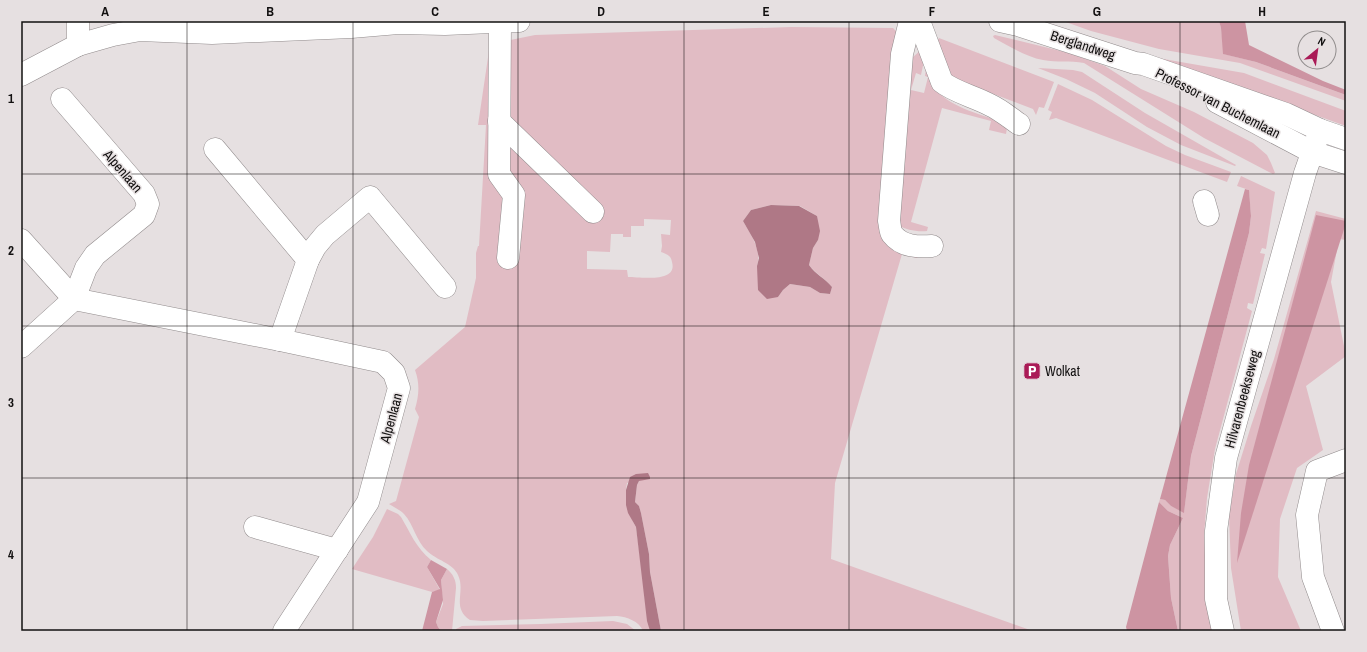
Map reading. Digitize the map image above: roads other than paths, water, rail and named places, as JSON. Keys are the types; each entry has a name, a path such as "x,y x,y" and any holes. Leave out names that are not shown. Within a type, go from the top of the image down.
{"street":[{"path":"78,21 78,45"},
{"path":"910,21 902,54 889,221 893,235 907,244 915,247 932,246"},
{"path":"919,21 942,82 948,87 991,105 1020,124"},
{"name":"Berglandweg","path":"1000,21 1018,25 1135,63 1143,64"},
{"path":"21,75 78,45 113,35 140,30 212,33 351,27 398,23 500,22 499,174 514,195 508,258"},
{"name":"Professor van Buchemlaan","path":"1143,64 1286,114 1320,130 1346,139"},
{"name":"Professor van Buchemlaan","path":"1143,64 1257,122 1312,152 1346,163"},
{"name":"Alpenlaan","path":"62,99 144,194 148,204 144,215 95,255 86,268 74,299 383,362 394,373 399,388 368,502 284,631"},
{"path":"499,121 593,212"},
{"path":"1312,152 1320,130"},
{"path":"215,149 308,260"},
{"name":"Hilvarenbeekseweg","path":"1223,631 1216,599 1216,530 1226,458 1312,152"},
{"path":"280,340 308,260 315,247 325,235 370,197 445,287"},
{"path":"21,240 74,299 21,347"},
{"path":"1334,631 1313,577 1308,515 1318,471 1346,460"},
{"path":"255,527 337,550"}],"place":[{"name":"Wolkat","path":"1032,371"}]}
